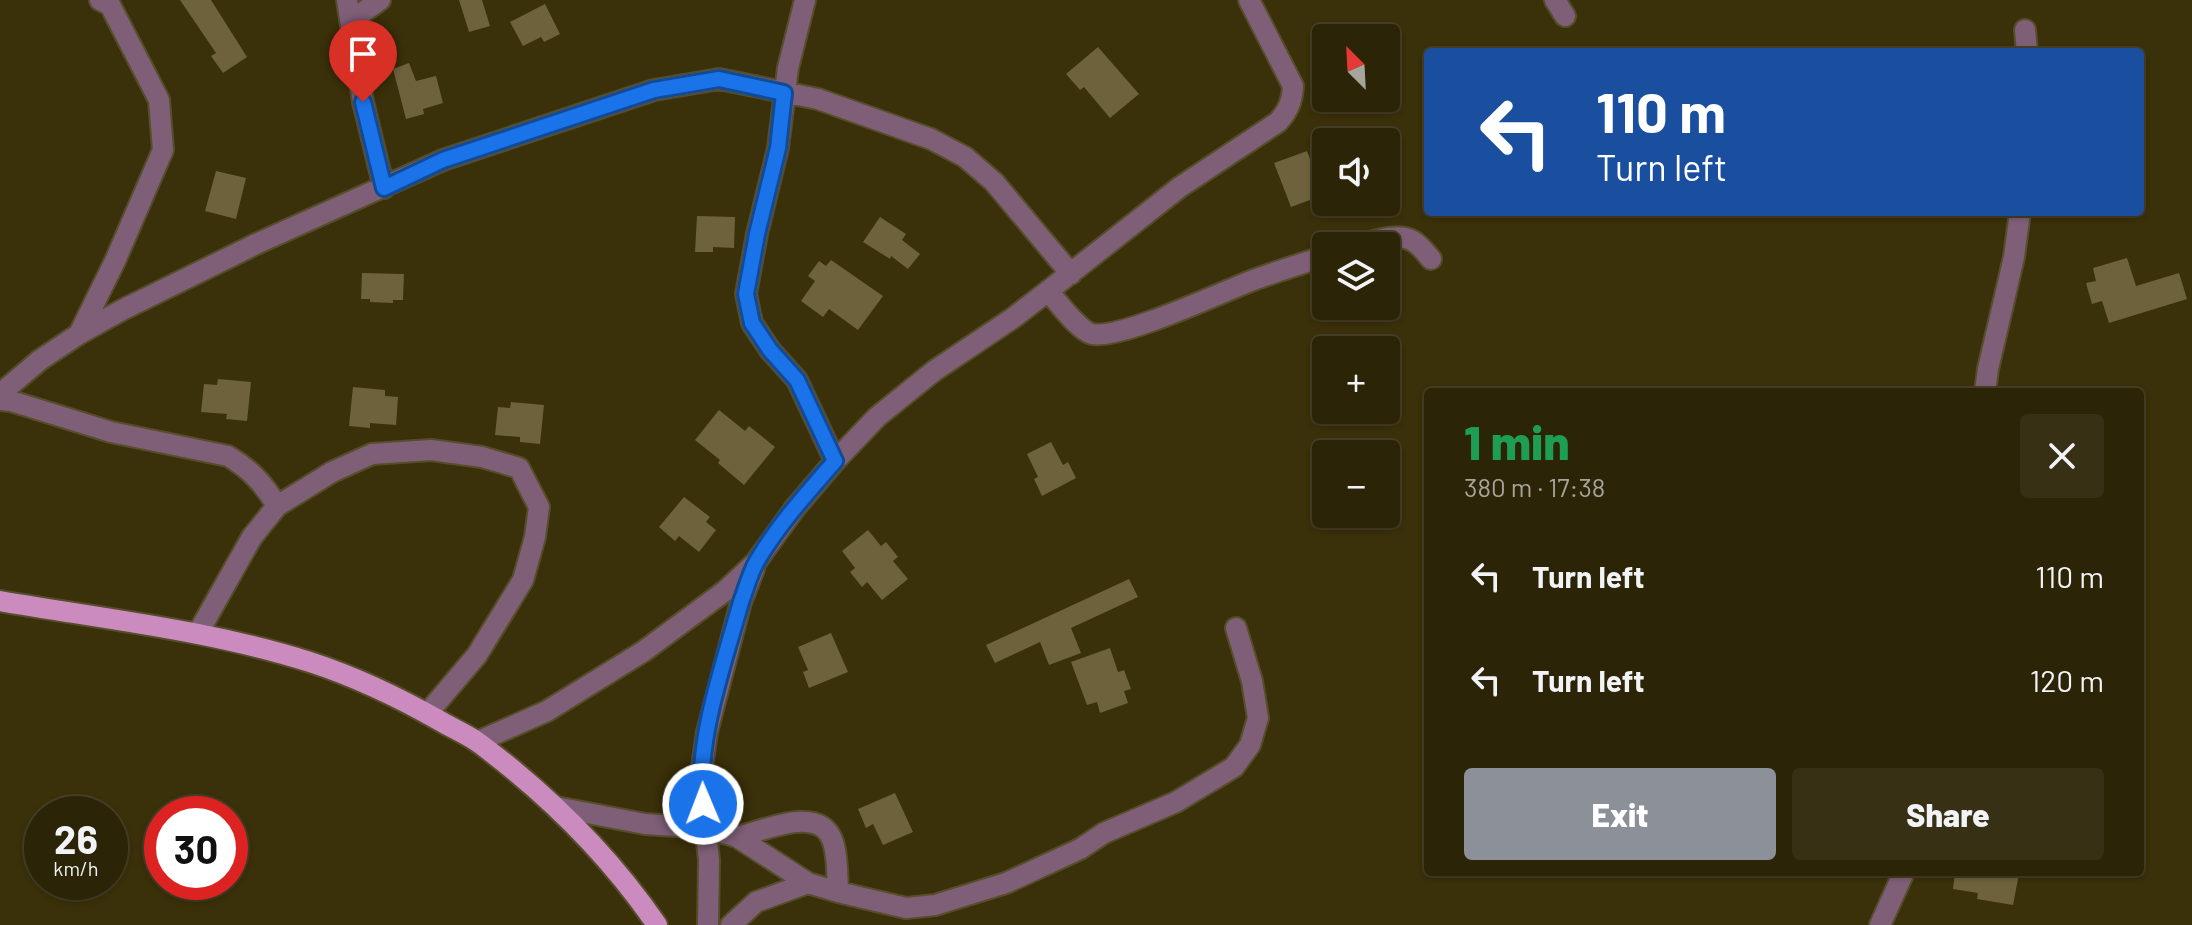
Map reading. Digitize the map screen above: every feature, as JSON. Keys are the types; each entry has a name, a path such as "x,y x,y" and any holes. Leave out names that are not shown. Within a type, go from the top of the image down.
{"main road":[{"path":"0,601 198,633 309,662 352,677 477,742 556,807 611,865 657,925"}],"street":[{"path":"347,0 363,102 384,188"},
{"path":"351,21 380,0"},
{"path":"805,0 784,93 778,148 746,294 752,323 770,350 797,380 835,461"},
{"path":"477,742 547,711 644,651 725,591 756,562 795,508 877,417 934,371 1071,274 1180,187 1278,122 1292,101 1293,86 1249,0"},
{"path":"79,334 115,261 163,150 159,100 108,2"},
{"path":"2025,30 2027,48"},
{"path":"0,394 40,360 122,310 256,244 443,160 654,90 719,79 818,99 931,139 965,157 994,182 1071,274"},
{"path":"1986,388 2014,257 2019,216"},
{"path":"1400,238 1417,242 1431,259"},
{"path":"1048,291 1080,327 1091,334 1106,334 1138,326 1256,279 1312,261"},
{"path":"0,400 111,432 228,456 244,465 264,484 277,506"},
{"path":"198,633 252,537 277,506 332,472 372,454 431,450 482,457 519,468 539,507 535,537 523,580 477,655 427,714"},
{"path":"708,925 709,860 700,781 707,732 741,602 756,562"},
{"path":"556,807 645,824 706,828 737,837 808,883 906,908 935,905 1006,883 1080,849 1104,833 1176,802 1234,767 1250,745 1258,718 1252,681 1236,628"},
{"path":"737,837 787,822 814,822 826,827 835,849 838,892"},
{"path":"1880,925 1902,876"},
{"path":"731,925 756,902 808,883"}],"building":[{"path":"180,0 211,0 247,57 223,73 211,56 216,53"},
{"path":"459,0 482,0 490,26 469,32"},
{"path":"545,4 560,34 544,42 541,37 523,46 510,22"},
{"path":"1098,47 1139,94 1110,118 1084,87 1080,90 1066,74"},
{"path":"409,63 416,81 436,76 443,103 423,109 424,114 406,119 393,69"},
{"path":"1307,151 1312,164 1312,199 1291,207 1274,163"},
{"path":"216,171 246,178 236,219 205,211"},
{"path":"697,216 735,217 734,248 713,247 713,252 695,252"},
{"path":"880,217 906,234 902,240 920,254 908,269 891,256 890,259 863,242"},
{"path":"2127,258 2136,286 2179,273 2187,299 2109,323 2102,301 2092,304 2086,283 2096,281 2093,268"},
{"path":"831,260 883,296 858,330 829,309 823,317 801,301 815,281 808,276 819,261 826,266"},
{"path":"362,273 404,274 403,300 393,300 393,303 361,299"},
{"path":"218,379 251,382 247,421 226,419 227,414 201,412 204,384 217,385"},
{"path":"353,387 385,390 385,396 398,397 396,425 370,423 370,428 349,426"},
{"path":"511,402 544,405 540,444 520,442 520,437 495,435 498,407 510,408"},
{"path":"719,410 745,431 749,426 775,447 744,485 695,440"},
{"path":"1051,442 1063,465 1068,462 1076,478 1042,496 1034,479 1038,477 1027,454"},
{"path":"684,497 710,517 706,522 716,530 699,552 679,536 675,541 659,527"},
{"path":"868,530 881,546 886,542 898,557 893,561 908,579 882,600 867,582 862,587 850,572 855,568 842,551"},
{"path":"1129,579 1138,597 1071,628 1081,653 1049,665 1040,642 995,663 986,645"},
{"path":"831,633 848,672 809,688 803,672 808,670 798,647"},
{"path":"1110,648 1118,672 1124,670 1131,689 1124,691 1128,703 1100,713 1097,702 1087,705 1071,662"},
{"path":"895,793 913,832 883,845 873,824 866,828 858,809"},
{"path":"1955,876 2019,876 2013,905 1977,899 1978,893 1953,889"}],"route":[{"path":"363,102 384,188 443,160 654,90 719,79 784,93 778,148 746,294 752,323 770,350 797,380 835,461 795,508 756,562 748,582 707,732 700,781 703,804"}]}
